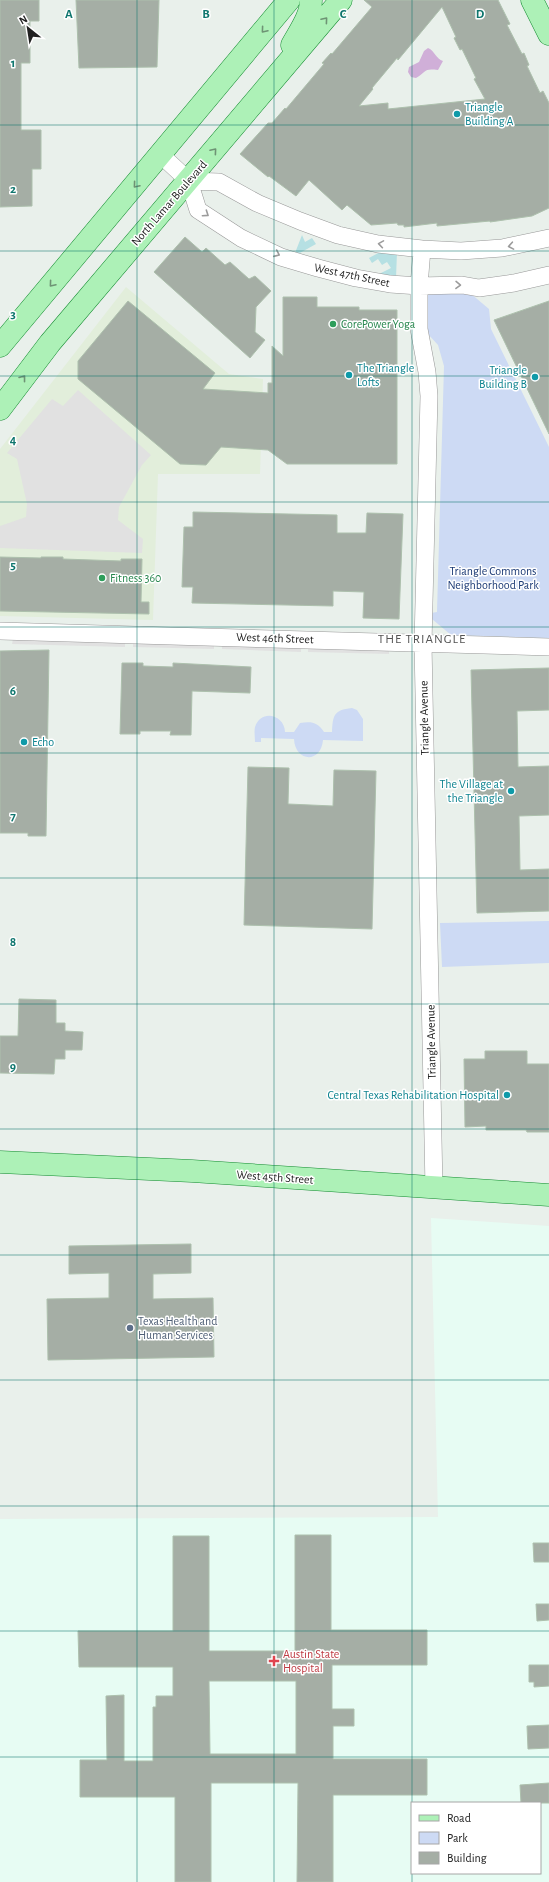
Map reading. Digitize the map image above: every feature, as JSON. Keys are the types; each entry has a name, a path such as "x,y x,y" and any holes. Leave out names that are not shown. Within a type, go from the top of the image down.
{"main road":[{"path":"0,346 289,0"},
{"path":"269,86 303,25 311,6 311,0"},
{"name":"North Lamar Boulevard","path":"0,409 50,343 341,0"},
{"path":"532,0 549,34"},
{"name":"West 45th Street","path":"0,1162 192,1171 549,1195"}],"street":[{"name":"West 47th Street","path":"161,155 189,181 198,210 241,238 281,257 356,278 390,284 419,286 462,285 479,288 514,283 549,275"},
{"path":"189,181 219,182 257,203 338,235 378,244 422,249 461,251 502,248 549,238"},
{"name":"Triangle Avenue","path":"422,249 419,286 419,329 427,372 429,396 423,644 434,1188"},
{"name":"West 46th Street","path":"0,631 158,634 423,644 549,646"}],"shaded area":[{"path":"428,48 443,61 438,70 428,70 416,78 411,77 408,72 409,67 419,62 424,51"},
{"path":"302,235 305,242 312,238 316,244 298,254 295,253"},
{"path":"382,251 397,252 396,278 379,274 391,268 387,262 382,265 378,259 372,263 369,258"},
{"path":"126,287 229,374 263,379 260,474 158,474 153,620 0,616 0,449"},
{"path":"78,390 151,455 142,465 119,507 118,520 143,539 142,553 0,548 0,526 26,517 27,504 17,459 7,453 52,399 63,406"},
{"path":"13,639 125,642 125,647 12,644"},
{"path":"133,642 214,644 214,649 133,647"},
{"path":"222,644 301,646 301,652 222,649"},
{"path":"308,647 389,649 389,654 308,652"},
{"name":"Austin State Hospital","path":"431,1218 549,1226 549,1882 0,1882 0,1519 438,1517"}],"green space":[{"name":"Triangle Commons Neighborhood Park","path":"429,293 470,293 489,309 491,329 549,447 549,638 451,635 432,619 431,613 437,612 444,366 438,345 427,333 427,298"},
{"path":"352,708 357,710 363,719 363,741 323,740 318,753 308,757 303,756 295,747 294,739 261,738 261,742 255,742 255,727 262,717 272,716 277,718 284,726 285,732 294,732 300,723 308,722 317,724 324,732 332,732 335,715 341,710"},
{"path":"549,921 549,963 442,967 440,923"}],"building":[{"path":"0,0 39,0 39,21 30,21 30,63 21,63 21,130 41,130 41,169 32,169 32,206 0,207"},
{"path":"76,0 159,0 157,67 79,68"},
{"name":"Triangle Building A","path":"364,0 498,0 510,24 507,25 522,54 524,53 529,65 527,66 540,93 543,91 549,103 549,208 532,216 490,222 437,226 437,223 404,227 404,225 398,225 397,223 371,225 347,205 342,210 309,180 296,196 269,176 268,177 240,154 268,123 272,123 285,108 286,109 324,64 322,63 331,53 332,54 372,7","holes":["442,7 456,37 454,38 460,50 462,49 476,78 474,79 485,99 388,109 388,103 359,106 397,58 398,60"]},
{"path":"185,237 202,252 206,248 225,265 230,262 249,279 255,276 271,291 256,307 255,332 265,340 250,358 154,272"},
{"path":"283,297 317,297 317,307 359,307 359,310 397,310 397,464 287,464 268,450 221,447 206,465 180,464 78,379 78,361 128,301 215,373 203,389 268,393 268,383 272,383 272,346 283,356"},
{"name":"Triangle Building B","path":"549,301 549,434 494,320"},
{"path":"193,512 337,515 337,533 366,533 367,513 403,514 399,619 363,618 364,592 333,591 333,606 192,603 193,587 182,587 184,527 193,527"},
{"path":"0,557 63,557 63,559 121,561 121,559 142,559 141,602 149,602 149,614 0,611"},
{"name":"Echo","path":"49,650 46,836 28,836 28,833 0,833 0,651"},
{"path":"122,663 143,663 143,666 173,667 173,663 251,667 250,693 192,691 191,735 170,735 171,731 140,731 140,734 120,734"},
{"name":"The Village at the Triangle","path":"549,668 549,710 517,711 518,767 549,766 549,815 519,816 520,870 549,869 549,911 477,913 471,670"},
{"path":"248,767 289,768 288,804 333,806 334,770 376,771 372,929 244,925"},
{"path":"19,999 56,1000 56,1023 65,1023 65,1031 83,1032 82,1050 65,1050 65,1059 55,1059 54,1074 0,1073 0,1036 18,1036"},
{"name":"Central Texas Rehabilitation Hospital","path":"485,1051 527,1051 527,1064 549,1064 549,1132 527,1132 526,1130 486,1130 486,1126 465,1127 464,1059 485,1059"},
{"name":"Texas Health and Human Services","path":"191,1244 191,1273 153,1274 153,1299 213,1298 214,1357 48,1360 47,1299 109,1298 109,1273 69,1274 69,1246"},
{"path":"295,1535 331,1535 331,1630 427,1630 427,1665 332,1665 332,1709 354,1709 354,1726 333,1726 333,1759 427,1759 427,1795 333,1795 333,1882 297,1882 298,1783 211,1783 211,1882 175,1882 175,1797 80,1797 80,1760 107,1760 106,1696 124,1695 124,1761 153,1761 153,1707 156,1707 156,1696 173,1696 173,1667 79,1667 78,1631 173,1631 173,1536 209,1536 209,1651 295,1651","holes":["209,1681 296,1681 296,1754 210,1754"]},
{"path":"533,1543 549,1543 549,1562 534,1562"},
{"path":"536,1604 549,1604 549,1620 537,1621"},
{"path":"529,1665 549,1665 549,1686 534,1687 534,1682 529,1682"},
{"path":"549,1725 549,1748 528,1749 527,1726"},
{"path":"549,1783 549,1803 521,1802 520,1785"}],"place":[{"name":"Triangle Building A","path":"457,114"},
{"name":"CorePower Yoga","path":"333,324"},
{"name":"The Triangle Lofts","path":"349,375"},
{"name":"Triangle Building B","path":"535,377"},
{"name":"Fitness 360","path":"102,578"},
{"name":"Echo","path":"24,742"},
{"name":"The Village at the Triangle","path":"511,791"},
{"name":"Central Texas Rehabilitation Hospital","path":"507,1095"},
{"name":"Texas Health and Human Services","path":"130,1328"},
{"name":"Austin State Hospital","path":"274,1661"}],"district":[{"name":"THE TRIANGLE","path":"422,638"}]}
